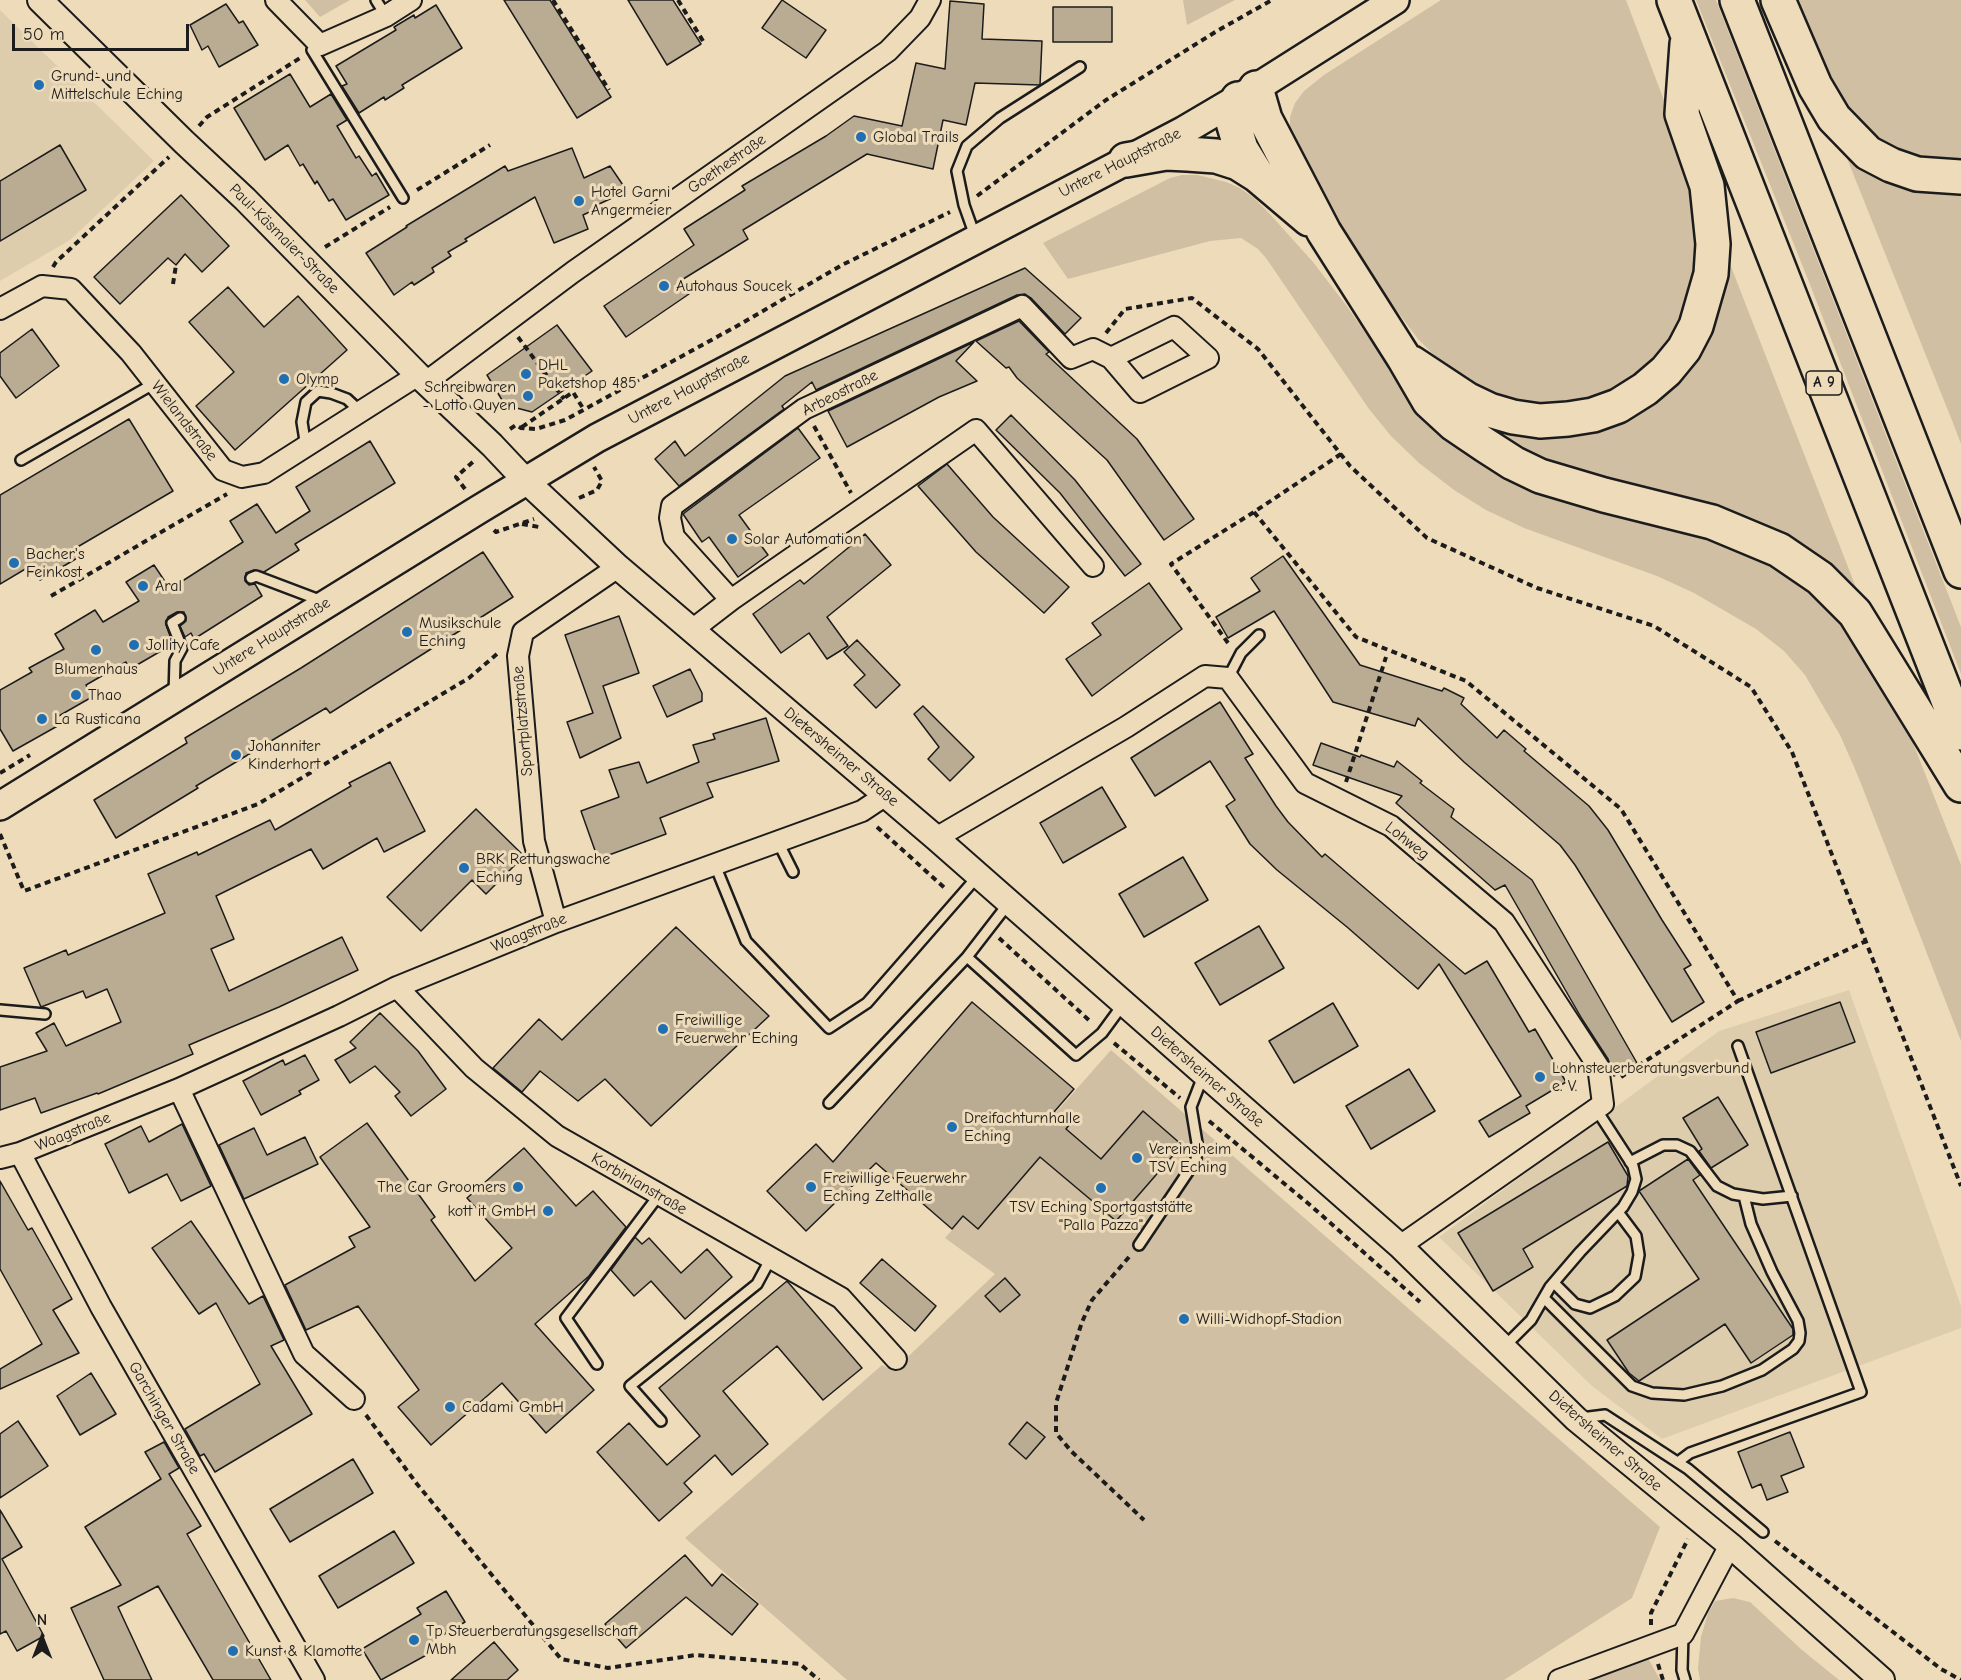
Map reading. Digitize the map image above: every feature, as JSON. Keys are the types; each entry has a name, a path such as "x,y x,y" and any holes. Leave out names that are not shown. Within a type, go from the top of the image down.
{"highway":[{"name":"A 9","path":"1674,0 1961,734"},
{"path":"1737,0 1961,571"},
{"path":"1778,0 1815,86 1834,118 1868,153 1891,165 1917,174 1961,177"},
{"path":"1404,358 1468,400 1489,410 1540,421 1585,416 1618,406 1645,389 1666,371 1684,349 1696,327 1711,274 1713,244 1707,186 1682,114 1687,33"},
{"path":"1257,175 1240,149 1233,122 1247,93 1265,119 1324,232 1429,401 1454,424 1513,464 1569,485 1712,522 1779,550 1820,578 1855,614 1961,785"},
{"path":"1126,160 1166,153 1216,156 1238,163 1257,175 1324,232"}],"main road":[{"name":"Untere Hauptstraße","path":"0,806 525,480 597,438 1183,131 1395,0"}],"street":[{"name":"Paul-Käsmaier-Straße","path":"40,0 245,199 525,480"},
{"path":"276,0 316,47 381,8 411,0"},
{"name":"Goethestraße","path":"422,378 507,322 573,272 888,51 920,18 930,0"},
{"name":"Wielandstraße","path":"0,309 42,286 71,290 131,353 223,470 242,477 264,472 361,411 422,378"},
{"name":"Arbeostraße","path":"730,600 674,537 670,518 672,506 804,409 1022,306 1071,358 1093,349"},
{"path":"1093,349 1111,358"},
{"path":"692,630 730,600 976,430 1093,566"},
{"name":"Dietersheimer Straße","path":"525,480 618,567 936,838 1400,1246 1576,1419 1724,1555 1882,1680"},
{"path":"523,632 618,567"},
{"name":"Sportplatzstraße","path":"523,632 518,656 534,841 556,922"},
{"path":"936,838 1126,727 1205,676 1228,678"},
{"name":"Lohweg","path":"1228,678 1305,783 1391,826 1504,922 1599,1066 1599,1099"},
{"name":"Waagstraße","path":"0,1158 20,1154 179,1089 397,987 556,922 862,811 886,795"},
{"name":"Korbinianstraße","path":"397,987 474,1068 557,1136 841,1298 897,1359"},
{"path":"179,1089 304,1354 354,1399"},
{"path":"1400,1246 1599,1099"},
{"name":"Garchinger Straße","path":"20,1154 101,1307 314,1680"},
{"path":"1559,1680 1683,1634 1724,1555"}],"lane":[{"path":"316,47 403,198"},
{"path":"976,238 964,205 957,171 967,146 1000,118 1080,67"},
{"path":"21,460 155,383"},
{"path":"306,447 302,422 306,402 318,391 347,399 361,411"},
{"path":"251,578 256,576 327,603"},
{"path":"173,699 175,661 182,648 172,623 180,618"},
{"path":"1228,678 1238,657 1259,635"},
{"path":"778,842 793,872"},
{"path":"715,865 746,941 829,1028 867,1003 978,876"},
{"path":"829,1103 967,957 1009,903"},
{"path":"967,957 1076,1055 1102,1033 1124,1004"},
{"path":"0,1010 45,1014"},
{"path":"1678,1462 1690,1453 1861,1392 1738,1046"},
{"path":"1139,1245 1196,1160 1197,1143 1191,1107 1203,1074"},
{"path":"1503,1347 1531,1320 1554,1283 1618,1212 1632,1192 1636,1179 1630,1162 1599,1099"},
{"path":"1630,1162 1663,1145 1677,1145 1690,1151 1718,1186 1733,1194 1763,1199 1792,1196"},
{"path":"597,1364 566,1318 659,1195"},
{"path":"1544,1298 1632,1386 1652,1393 1684,1395 1722,1386 1762,1370 1793,1349 1799,1341 1800,1333 1798,1321 1772,1272 1751,1224 1744,1196"},
{"path":"1554,1283 1575,1304 1590,1308 1615,1296 1635,1277 1640,1255 1636,1236 1618,1212"},
{"path":"661,1421 630,1386 757,1284 771,1258"},
{"path":"1576,1419 1605,1415 1678,1462 1763,1532"},
{"path":"1683,1634 1682,1670 1685,1680"}],"path":[{"path":"553,0 609,90"},
{"path":"678,0 703,41"},
{"path":"478,510 456,477 516,424 521,428 536,429 565,420 842,266 964,205 1106,100 1217,31 1272,0"},
{"path":"173,284 176,265"},
{"path":"1093,349 1125,309 1192,298 1258,349 1350,466 1427,538 1537,588 1654,626 1751,687 1792,752 1961,1186"},
{"path":"507,322 564,399"},
{"path":"521,428 573,392 584,410"},
{"path":"804,409 860,510"},
{"path":"1238,657 1171,564 1341,454"},
{"path":"51,596 264,472"},
{"path":"1254,512 1356,638 1466,681 1621,809 1738,1001"},
{"path":"0,834 24,891 258,804 469,678 523,632"},
{"path":"1340,800 1386,657"},
{"path":"862,811 958,900"},
{"path":"989,929 1102,1033 1310,1205 1424,1306"},
{"path":"1599,1099 1738,1001 1866,941"},
{"path":"1139,1245 1092,1300 1082,1322 1056,1403 1056,1433 1071,1451 1144,1520"},
{"path":"354,1399 417,1484 561,1659 608,1668 696,1655 800,1664 819,1680"},
{"path":"1763,1532 1941,1669 1961,1680"},
{"path":"1663,1680 1651,1646 1651,1613 1688,1538 1724,1555"}],"shaded area":[{"path":"305,0 350,0 320,17"},
{"path":"1183,0 1235,0 1187,25"},
{"path":"1441,0 1626,0 1676,132 1698,221 1694,287 1683,315 1669,341 1652,362 1631,380 1610,392 1566,404 1521,403 1501,397 1462,379 1418,339 1385,295 1301,165 1290,132 1290,117 1295,103 1304,91 1324,75"},
{"path":"1696,0 1716,0 1961,627 1961,674 1807,277"},
{"path":"1789,0 1961,0 1961,168 1919,162 1853,129"},
{"name":"Grund- und Mittelschule Eching","path":"0,10 154,161 70,240 0,281"},
{"path":"1842,146 1961,189 1961,444 1953,423"},
{"path":"1198,175 1226,182 1254,198 1313,262 1388,366 1423,409 1738,544 1816,590 1852,630 1888,689 1911,738 1961,865 1961,1041 1840,735 1805,675 1784,651 1756,629 1694,593 1657,576 1524,528 1486,510 1454,490 1419,463 1391,436 1369,409 1266,258 1258,249 1241,238 1210,241 1068,279 1043,243 1170,178"},
{"path":"1728,259 1864,608 1842,583 1552,468 1455,412 1617,423 1642,411 1684,375 1701,352 1714,326 1723,297"},
{"path":"1849,990 1961,1306 1961,1328 1662,1439 1592,1386 1439,1237 1719,1031"},
{"name":"Willi-Widhopf-Stadion","path":"1111,1050 1660,1527 1632,1598 1504,1680 847,1680 685,1538 882,1365 893,1371 995,1274 945,1238"},
{"path":"1733,1598 1750,1602 1802,1650 1839,1680 1700,1680 1698,1668 1701,1637 1708,1613 1715,1601"},
{"path":"1647,1656 1660,1680 1574,1680"}],"building":[{"path":"504,0 550,0 611,97 577,118"},
{"path":"628,0 673,0 701,44 667,65"},
{"path":"782,0 826,30 806,58 762,28"},
{"path":"950,1 984,4 982,39 1042,41 1040,85 975,83 966,125 943,120 933,169 867,154 743,230 748,239 680,281 689,294 626,337 604,306 694,245 684,229 745,190 742,186 826,136 854,116 902,126 916,63 945,69"},
{"path":"226,4 239,23 243,21 258,45 219,67 208,46 202,50 190,25"},
{"path":"436,5 462,48 402,85 404,88 385,100 384,97 359,113 342,86 347,84 336,66 396,30 394,27"},
{"path":"1053,7 1112,7 1112,42 1053,42"},
{"path":"290,74 310,107 331,94 347,120 337,126 356,158 359,156 372,176 376,173 389,195 346,220 333,199 329,201 303,164 300,166 288,145 265,160 234,108"},
{"path":"60,145 86,190 0,241 0,181"},
{"path":"572,148 584,178 610,166 627,191 597,205 598,208 583,215 588,229 554,243 535,197 465,239 467,241 448,252 451,256 432,268 434,272 414,285 412,282 394,295 366,253 505,166 508,171"},
{"path":"181,195 229,246 202,272 185,254 176,265 168,258 120,304 94,277"},
{"path":"1025,268 1081,318 1065,334 1031,298 1025,294 1017,295 816,390 812,382 782,406 784,409 679,486 655,459 675,441 685,456 785,376"},
{"path":"228,287 264,327 298,296 347,350 235,450 196,406 234,372 189,322"},
{"path":"1019,321 1049,352 1046,354 1137,439 1194,519 1164,540 1107,460 1017,378 1009,367 1006,368 976,341"},
{"path":"557,325 592,371 532,412 505,405 487,375"},
{"path":"32,329 59,366 16,398 0,376 0,353"},
{"path":"974,342 956,361 977,381 939,397 847,447 828,411"},
{"path":"1011,415 1075,480 1141,564 1125,576 1060,493 996,430"},
{"path":"129,419 173,491 74,549 79,557 40,580 32,565 0,584 0,495"},
{"path":"798,428 820,458 739,515 768,555 738,577 709,537 702,542 683,514"},
{"path":"370,441 395,483 295,544 299,550 264,572 254,570 246,573 245,581 249,585 255,584 262,596 194,639 191,633 185,637 180,626 186,621 184,612 177,612 168,617 166,625 173,644 130,669 126,662 86,685 92,697 57,717 61,724 13,751 0,729 0,690 32,672 29,668 64,649 55,634 95,610 103,622 139,601 126,582 154,565 170,589 243,542 230,521 257,504 276,533 310,511 296,487"},
{"path":"947,464 993,517 1069,587 1044,613 976,552 918,486"},
{"path":"865,534 891,565 827,617 848,646 827,659 809,633 781,653 753,614 800,580 804,584"},
{"path":"483,552 513,597 330,713 326,708 196,786 198,788 116,838 94,800 187,743 185,738 301,668"},
{"path":"1283,556 1360,665 1442,691 1444,688 1464,698 1461,704 1497,738 1504,730 1526,749 1524,751 1589,806 1608,830 1691,965 1684,969 1704,1002 1672,1022 1575,865 1560,845 1464,762 1418,718 1415,726 1333,702 1274,611 1228,638 1216,617 1260,591 1251,578"},
{"path":"1149,583 1182,629 1092,696 1066,659 1101,635 1092,623"},
{"path":"619,616 639,673 603,686 621,738 580,758 567,722 593,713 565,635"},
{"path":"857,640 900,685 876,708 854,685 865,675 844,652"},
{"path":"690,669 702,693 702,701 667,717 653,686"},
{"path":"1220,702 1253,754 1245,758 1276,806 1288,822 1322,857 1325,854 1465,974 1487,961 1529,1032 1535,1029 1566,1082 1526,1106 1530,1113 1489,1137 1479,1121 1521,1096 1439,964 1418,989 1277,870 1250,844 1226,806 1235,800 1210,761 1155,796 1131,758"},
{"path":"923,706 974,757 950,781 928,759 939,747 914,714"},
{"path":"766,718 779,761 707,783 713,797 660,818 666,834 598,859 581,811 619,797 609,770 639,762 647,783 699,762 693,745 715,739 713,734"},
{"path":"1321,743 1394,767 1397,761 1422,781 1420,783 1454,809 1451,817 1532,880 1637,1063 1614,1076 1608,1059 1582,1019 1505,885 1495,890 1396,803 1402,796 1313,765"},
{"path":"390,762 425,831 384,852 377,838 323,869 311,849 216,896 234,939 211,949 229,991 342,937 358,970 189,1045 193,1054 98,1094 41,1113 35,1098 0,1110 0,1067 47,1051 36,1033 54,1023 66,1046 121,1022 107,989 86,998 83,991 41,1007 24,968 66,950 68,955 165,913 148,874 197,852 198,855 270,820 275,830 351,786 349,783"},
{"path":"1102,787 1126,827 1063,863 1040,823"},
{"name":"BRK Rettungswache Eching","path":"476,809 524,856 486,894 472,880 421,931 387,897"},
{"path":"1183,857 1208,900 1144,937 1119,894"},
{"path":"1259,926 1284,968 1220,1005 1195,963"},
{"name":"Freiwillige Feuerwehr Eching","path":"676,927 769,1016 651,1126 605,1079 578,1101 540,1071 522,1092 493,1068 539,1019 562,1040"},
{"name":"Dreifachturnhalle Eching","path":"972,1002 1074,1089 1054,1112 1069,1125 1066,1129 1101,1159 1143,1111 1182,1145 1116,1221 1040,1157 978,1229 963,1216 952,1229 876,1163 806,1231 767,1191 816,1144 833,1162"},
{"path":"1840,1002 1855,1042 1771,1073 1756,1032"},
{"path":"1333,1003 1358,1046 1294,1083 1269,1041"},
{"path":"380,1013 418,1051 446,1089 411,1116 395,1096 400,1092 375,1066 350,1083 335,1060 356,1048 350,1042"},
{"path":"305,1055 319,1080 299,1091 301,1094 261,1115 243,1081 283,1060 285,1065"},
{"path":"1409,1069 1435,1111 1371,1149 1346,1106"},
{"path":"1718,1097 1748,1145 1711,1168 1699,1151 1702,1149 1683,1118"},
{"path":"367,1123 435,1217 431,1220 475,1281 512,1248 467,1198 524,1148 576,1206 593,1191 626,1227 589,1276 535,1324 594,1390 546,1433 502,1383 431,1445 398,1407 419,1390 358,1306 306,1330 285,1285 355,1247 349,1237 370,1227 320,1157"},
{"path":"182,1124 211,1186 181,1201 167,1174 129,1193 105,1144 141,1126 149,1142"},
{"path":"254,1128 267,1155 305,1137 318,1164 244,1199 219,1145"},
{"path":"1608,1142 1628,1176 1627,1186 1523,1249 1533,1267 1493,1291 1458,1233"},
{"path":"1688,1159 1700,1175 1693,1180 1793,1329 1793,1335 1751,1363 1725,1324 1639,1381 1629,1373 1607,1340 1699,1279 1639,1191"},
{"path":"0,1181 28,1230 32,1228 72,1299 53,1310 79,1353 0,1389 0,1369 42,1344 0,1269"},
{"path":"191,1221 249,1304 263,1296 284,1340 271,1346 312,1414 215,1472 204,1454 200,1456 185,1429 260,1384 216,1303 199,1314 152,1248"},
{"path":"635,1237 642,1244 649,1238 681,1273 707,1249 732,1277 685,1319 651,1281 634,1296 611,1270"},
{"path":"882,1259 936,1306 915,1331 860,1283"},
{"path":"1005,1278 1020,1295 1000,1312 985,1296"},
{"path":"787,1281 862,1368 823,1400 777,1346 723,1391 768,1444 732,1475 715,1455 684,1483 692,1492 659,1521 597,1452 629,1423 667,1465 700,1436 659,1388"},
{"path":"91,1373 116,1414 80,1435 57,1396"},
{"path":"18,1421 48,1466 0,1498 0,1434"},
{"path":"1027,1422 1045,1437 1026,1459 1009,1444"},
{"path":"1790,1432 1804,1467 1781,1476 1788,1492 1767,1500 1761,1484 1752,1488 1738,1452"},
{"path":"164,1442 179,1468 169,1474 201,1526 187,1534 271,1680 213,1680 158,1586 118,1607 152,1680 104,1680 71,1608 121,1585 85,1527 161,1479 145,1452"},
{"path":"353,1459 373,1493 290,1542 270,1509"},
{"path":"0,1510 22,1547 2,1559 44,1636 17,1651 6,1631 0,1634"},
{"path":"394,1531 414,1563 338,1608 319,1576"},
{"path":"685,1555 712,1586 722,1574 758,1604 732,1635 686,1597 626,1648 605,1624"},
{"path":"446,1591 465,1622 436,1639 441,1647 381,1680 362,1649 421,1614 417,1608"},
{"path":"494,1642 518,1670 507,1680 451,1680"}],"place":[{"name":"Grund- und Mittelschule Eching","path":"39,85"},
{"name":"Global Trails","path":"861,137"},
{"name":"Hotel Garni Angermeier","path":"579,201"},
{"name":"Autohaus Soucek","path":"664,286"},
{"name":"DHL Paketshop 485","path":"526,374"},
{"name":"Olymp","path":"284,379"},
{"name":"Schreibwaren - Lotto Quyen","path":"528,396"},
{"name":"Solar Automation","path":"732,539"},
{"name":"Bacher's Feinkost","path":"14,563"},
{"name":"Aral","path":"143,586"},
{"name":"Musikschule Eching","path":"407,632"},
{"name":"Jollity Cafe","path":"134,645"},
{"name":"Blumenhaus","path":"96,650"},
{"name":"Thao","path":"76,695"},
{"name":"La Rusticana","path":"42,719"},
{"name":"Johanniter Kinderhort","path":"236,755"},
{"name":"BRK Rettungswache Eching","path":"464,868"},
{"name":"Freiwillige Feuerwehr Eching","path":"663,1029"},
{"name":"Lohnsteuerberatungsverbund e. V.","path":"1540,1077"},
{"name":"Dreifachturnhalle Eching","path":"952,1127"},
{"name":"Vereinsheim TSV Eching","path":"1137,1158"},
{"name":"The Car Groomers","path":"518,1187"},
{"name":"Freiwillige Feuerwehr Eching Zelthalle","path":"811,1187"},
{"name":"TSV Eching Sportgaststätte \"Palla Pazza\"","path":"1101,1188"},
{"name":"kott it GmbH","path":"548,1211"},
{"name":"Willi-Widhopf-Stadion","path":"1184,1319"},
{"name":"Cadami GmbH","path":"450,1407"},
{"name":"Tp Steuerberatungsgesellschaft Mbh","path":"414,1640"},
{"name":"Kunst & Klamotte","path":"233,1651"}]}
